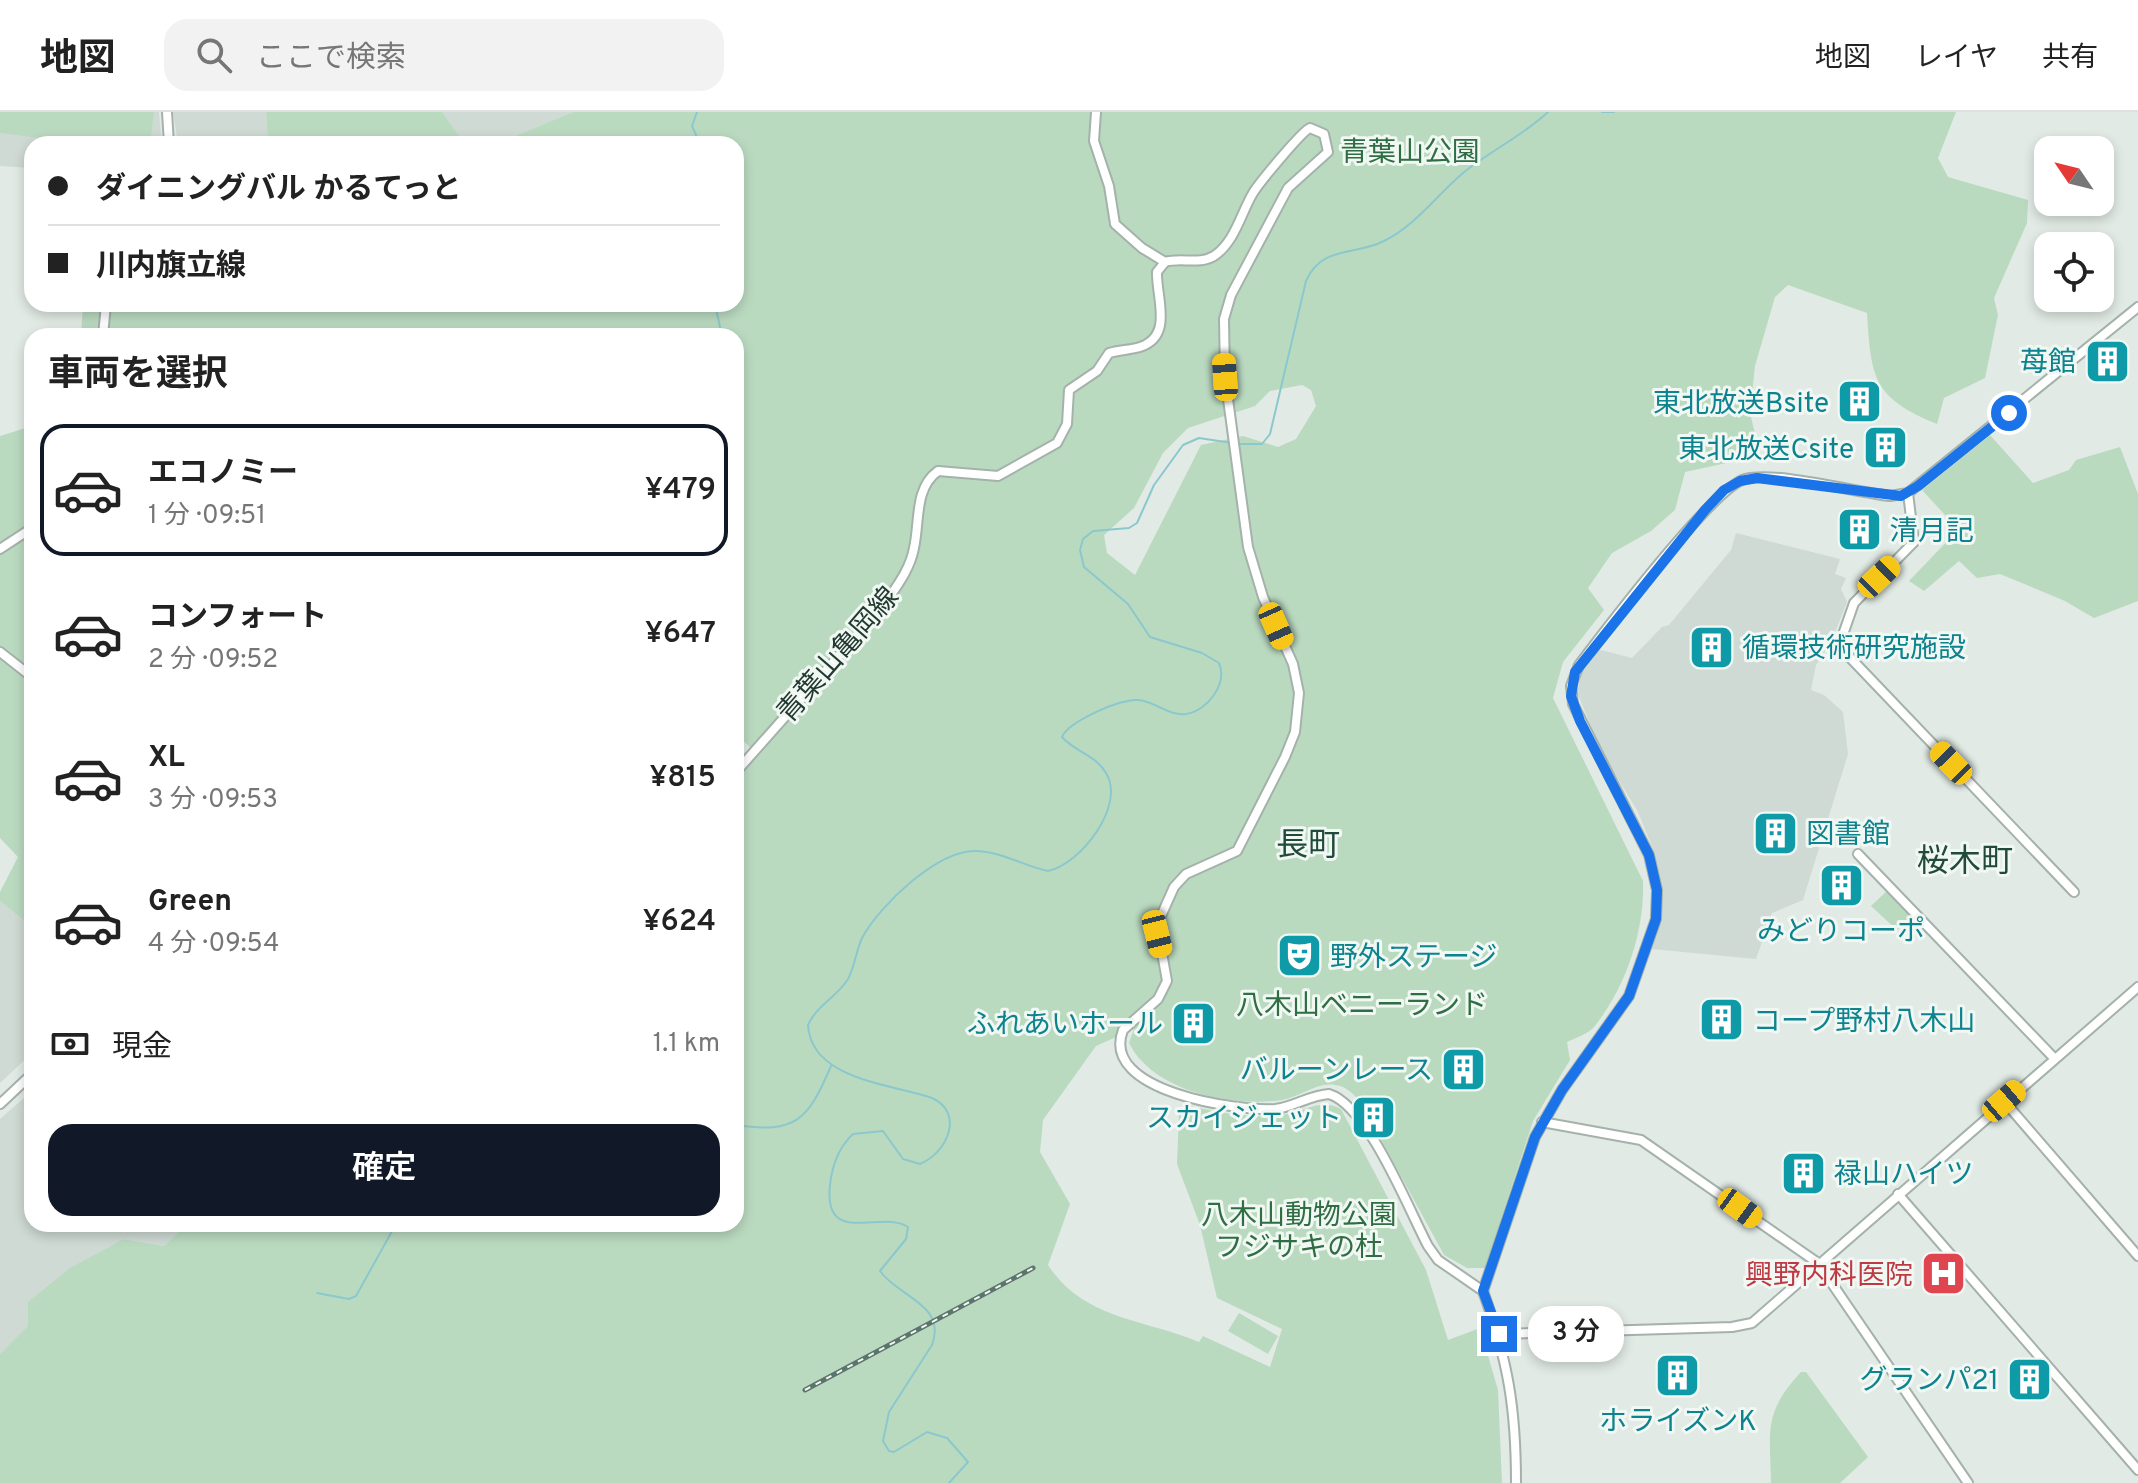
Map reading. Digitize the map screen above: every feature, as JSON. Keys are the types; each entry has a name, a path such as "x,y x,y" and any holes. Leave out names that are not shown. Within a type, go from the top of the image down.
{"street":[{"path":"167,112 168,136"},
{"path":"1096,112 1094,141 1109,186 1115,224 1142,248 1165,262 1208,259 1217,254 1228,242 1257,188 1297,137 1310,128 1324,134 1328,152 1288,188 1231,295 1223,337 1225,377 1243,517 1255,575 1293,664 1299,693 1295,732 1237,851 1186,874 1164,903 1157,934 1167,981 1158,999 1123,1030 1122,1051 1140,1075 1155,1085 1198,1101 1246,1109 1280,1108 1329,1094 1348,1103 1366,1127 1438,1260 1483,1291 1499,1334 1513,1403 1516,1483"},
{"name":"青葉山亀岡線","path":"744,763 884,605 903,578 914,549 925,485 931,476 938,471 998,476 1057,443 1067,424 1069,390 1097,371 1109,353 1139,348 1155,335 1162,320 1157,272 1165,262"},
{"path":"1483,1291 1542,1122 1629,996 1656,919 1657,905 1649,855 1573,704 1571,686 1575,672 1724,490 1740,481 1757,478 1890,496 1908,493 2138,307"},
{"path":"1908,493 1914,542 1854,603 1839,646 2074,892"},
{"path":"0,549 24,533"},
{"path":"0,652 24,671"},
{"path":"1858,854 2054,1058"},
{"path":"1499,1334 1742,1327 1767,1312 1818,1263 2138,987"},
{"path":"0,1104 24,1082"},
{"path":"2004,1101 2138,1256"},
{"path":"1542,1122 1641,1140 1818,1263 1968,1483"},
{"path":"1898,1194 2138,1470"}],"shaded area":[{"path":"0,112 159,112 161,136 24,136 24,168 0,166"},
{"path":"173,112 266,112 268,136 177,136"},
{"path":"442,112 573,112 514,136 459,136"},
{"path":"1736,533 1840,559 1835,574 1846,578 1841,589 1847,602 1831,642 1816,665 1811,690 1824,695 1843,712 1848,754 1803,900 1772,913 1756,959 1652,949 1662,915 1655,854 1638,812 1601,751 1577,692 1583,666 1597,649 1632,658 1662,627 1669,625 1731,550"},
{"path":"0,901 24,920 24,1060 0,1083"},
{"path":"24,1098 24,1232 179,1232 164,1246 124,1239 0,1354 0,1119"}],"green space":[{"path":"0,112 154,112 151,136 25,136 0,133"},
{"path":"266,112 442,112 459,136 268,136"},
{"path":"573,112 1956,112 1938,158 1948,177 2028,200 2027,223 1994,298 1998,315 1985,378 1944,398 1937,424 1900,405 1880,383 1871,354 1867,313 1788,285 1775,297 1755,366 1750,413 1756,438 1745,459 1685,472 1675,510 1651,531 1612,553 1588,588 1604,610 1563,662 1553,698 1643,881 1641,919 1624,977 1605,1012 1585,1034 1567,1042 1570,1060 1533,1121 1485,1268 1467,1268 1444,1255 1360,1101 1342,1087 1321,1086 1282,1100 1262,1102 1218,1098 1196,1092 1156,1074 1140,1060 1129,1043 1134,1029 1096,1046 1043,1120 1040,1152 1070,1204 1048,1265 1063,1283 1079,1297 1117,1316 1199,1342 1203,1336 1270,1367 1282,1329 1217,1298 1200,1225 1177,1164 1179,1113 1189,1106 1259,1116 1282,1115 1319,1105 1341,1109 1426,1270 1448,1340 1480,1328 1498,1390 1502,1483 0,1483 0,1354 28,1326 28,1302 70,1268 124,1239 164,1246 179,1232 744,1232 744,769 757,754 744,742 744,328 82,328 82,312 744,312 744,136 514,136","holes":["1302,385 1311,390 1316,406 1296,439 1278,447 1243,436 1201,445 1135,575 1107,553 1104,535 1134,508 1163,453 1188,428 1255,406 1270,391"]},
{"path":"24,428 24,920 0,901 0,892 18,857 0,838 0,436"},
{"path":"1990,435 2033,483 2069,470 2076,460 2120,447 2138,494 2138,601 2094,618 2065,601 2000,574 1977,578 1959,561 1924,591 1909,581 1954,534 1946,516 1922,490"},
{"path":"1888,890 1912,916 1897,930 1871,906"},
{"path":"1239,1313 1278,1336 1268,1354 1228,1331"},
{"path":"1801,1372 1806,1372 1868,1457 1840,1483 1771,1483 1771,1423 1780,1399"}],"waterway":[{"path":"696,136 692,126 697,112"},
{"path":"1239,444 1262,444 1270,434 1306,281 1313,270 1330,256 1373,246 1396,234 1463,173 1548,112"},
{"path":"1602,112 1614,112"},
{"path":"717,312 720,328"},
{"path":"949,1483 968,1462 947,1438 927,1432 894,1452 889,1451 883,1441 889,1412 932,1345 935,1331 927,1310 880,1271 906,1239 908,1227 897,1223 845,1221 836,1216 830,1204 832,1171 837,1157 853,1134 883,1131 903,1159 920,1164 930,1159 944,1142 950,1123 948,1113 932,1098 838,1069 823,1058 813,1043 808,1025 816,1012 848,979 862,938 870,925 896,896 928,869 945,859 977,851 1048,871 1061,866 1086,845 1105,816 1111,786 1102,767 1062,737 1066,731 1096,712 1130,700 1144,701 1173,713 1186,714 1201,708 1214,695 1221,679 1219,663 1202,653 1150,637 1128,604 1084,567 1080,550 1083,539 1093,531 1129,528 1137,523 1154,485 1183,445 1199,438 1232,443"},
{"path":"744,1126 773,1127 797,1119 815,1099 831,1066"},
{"path":"317,1293 349,1299 356,1296 392,1232"}],"railway":[{"path":"805,1390 1033,1268"}],"place":[{"name":"苺館","path":"2107,361"},
{"name":"東北放送Bsite","path":"1860,402"},
{"name":"東北放送Csite","path":"1885,448"},
{"name":"清月記","path":"1859,530"},
{"name":"循環技術研究施設","path":"1711,647"},
{"name":"図書館","path":"1775,833"},
{"name":"みどりコーポ","path":"1841,886"},
{"name":"野外ステージ","path":"1299,956"},
{"name":"コープ野村八木山","path":"1722,1020"},
{"name":"ふれあいホール","path":"1194,1023"},
{"name":"バルーンレース","path":"1464,1069"},
{"name":"スカイジェット","path":"1373,1117"},
{"name":"禄山ハイツ","path":"1803,1173"},
{"name":"興野内科医院","path":"1944,1274"},
{"name":"ホライズンK","path":"1678,1376"},
{"name":"グランパ21","path":"2030,1379"}],"district":[{"name":"長町","path":"1308,844"},
{"name":"桜木町","path":"1965,860"}],"route":[{"path":"1499,1334 1483,1291 1535,1137 1562,1090 1623,1007 1638,976 1656,919 1657,890 1649,855 1573,704 1571,686 1575,672 1705,510 1732,485 1748,478 1757,478 1901,496 1918,486 2009,413"}],"park label":[{"name":"青葉山公園","path":"1410,151"},
{"name":"八木山ベニーランド","path":"1362,1004"},
{"name":"八木山動物公園 フジサキの杜","path":"1299,1230"}]}
